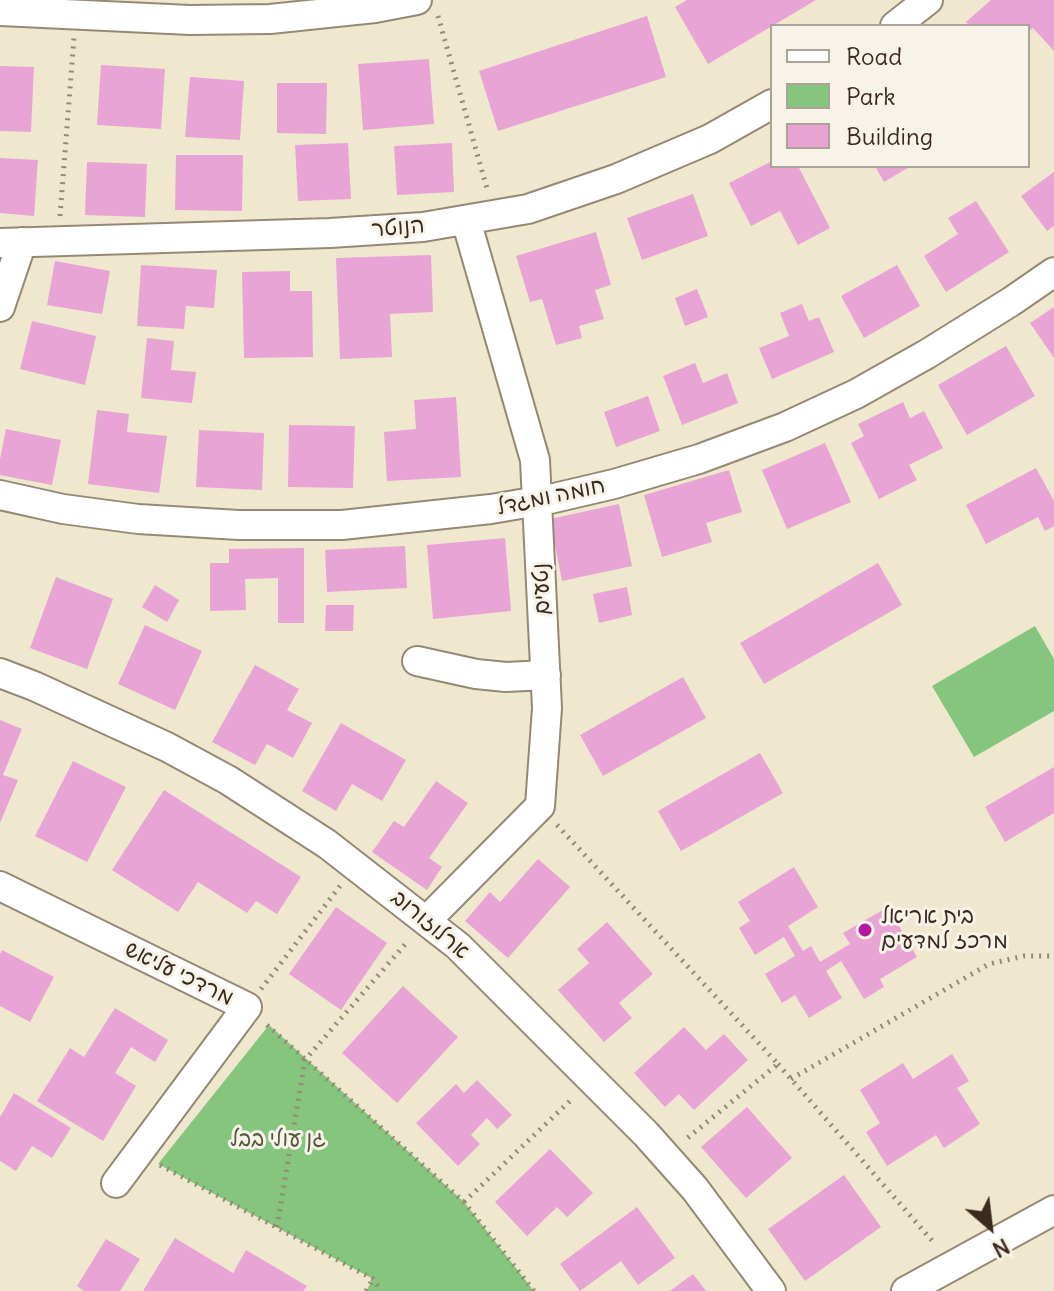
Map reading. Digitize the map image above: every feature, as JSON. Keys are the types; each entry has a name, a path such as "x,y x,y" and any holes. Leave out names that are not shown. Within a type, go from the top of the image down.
{"street":[{"path":"898,24 928,0"},
{"path":"0,11 190,20 270,19 375,8 428,8"},
{"name":"הנוטר","path":"11,243 423,227 528,209 616,179 710,139 770,105"},
{"name":"נטעים","path":"466,220 535,460 547,708 540,806"},
{"path":"0,307 11,243"},
{"name":"חומה ומגדל","path":"0,495 63,509 138,519 254,525 342,525 461,513 537,501 614,484 699,459 785,427 856,394 927,354 1054,272"},
{"path":"417,661 476,674 506,677 546,675"},
{"name":"ארלוזורוב","path":"0,673 167,747 228,780 327,844 458,946 592,1079 695,1189 771,1291"},
{"path":"426,921 540,806"},
{"name":"מרדכי עליאש","path":"0,886 247,1007 116,1183"},
{"path":"906,1291 1054,1210"}],"path":[{"path":"428,8 494,215"},
{"path":"58,241 76,15"},
{"path":"540,806 778,1064 954,1265"},
{"path":"356,866 247,1007 464,1202 534,1291"},
{"path":"277,1227 305,1060 426,921"},
{"path":"791,1079 989,964 1024,956 1054,956"},
{"path":"665,1156 778,1064"},
{"path":"464,1202 592,1079"},
{"path":"139,1152 373,1279 382,1291"},
{"path":"366,1291 373,1279"}],"green space":[{"path":"1035,626 1054,659 1054,711 974,757 932,686"},
{"name":"גן עולי בבל","path":"269,1025 464,1202 534,1291 366,1291 373,1279 158,1164"}],"building":[{"path":"687,0 816,0 776,24 770,24 770,27 708,64 675,7"},
{"path":"991,0 1054,0 1054,51 1033,28 1030,30 1030,24 966,22"},
{"path":"647,16 666,77 498,131 479,71"},
{"path":"429,59 434,124 363,130 358,64"},
{"path":"101,65 165,69 161,129 97,125"},
{"path":"0,66 34,67 31,132 0,131"},
{"path":"190,77 244,81 240,140 185,137"},
{"path":"277,83 327,83 326,134 277,133"},
{"path":"348,143 351,199 298,201 295,145"},
{"path":"452,143 454,192 397,195 394,146"},
{"path":"176,155 243,155 242,211 175,210"},
{"path":"0,158 38,160 34,216 0,213"},
{"path":"87,162 147,164 145,217 85,215"},
{"path":"770,162 770,168 799,168 830,228 798,245 780,211 751,226 729,183"},
{"path":"876,168 908,168 884,182"},
{"path":"1054,172 1054,226 1047,231 1021,196"},
{"path":"693,194 708,236 642,260 627,218"},
{"path":"976,201 1009,252 946,292 924,256 958,234 948,218"},
{"path":"596,232 611,285 595,290 604,319 579,326 582,338 556,345 542,299 530,302 516,256"},
{"path":"431,255 433,312 390,314 392,357 340,359 336,258"},
{"path":"55,261 110,271 102,314 47,305"},
{"path":"141,265 217,270 214,308 186,306 184,329 137,326"},
{"path":"897,265 920,306 864,338 841,296"},
{"path":"290,271 290,291 312,291 313,357 244,358 242,272"},
{"path":"697,289 708,317 685,326 675,298"},
{"path":"802,304 809,321 819,317 834,352 772,379 759,348 789,336 780,313"},
{"path":"1054,307 1054,358 1030,323"},
{"path":"32,321 96,336 85,385 20,369"},
{"path":"147,338 174,341 171,370 196,372 192,403 141,398"},
{"path":"1006,346 1035,396 967,435 938,385"},
{"path":"695,363 703,383 727,373 738,403 682,425 663,376"},
{"path":"648,396 660,431 616,447 604,412"},
{"path":"456,397 461,477 387,481 384,432 416,429 414,400"},
{"path":"903,402 910,418 924,411 943,448 909,465 917,480 879,499 851,443 864,436 858,424"},
{"path":"97,410 129,414 127,432 167,436 159,493 88,484"},
{"path":"289,425 355,426 353,488 288,487"},
{"path":"6,429 61,440 52,485 0,475"},
{"path":"199,430 264,433 262,490 196,487"},
{"path":"825,443 851,502 787,529 762,470"},
{"path":"1036,468 1054,501 1054,526 1045,531 1038,517 986,544 966,505"},
{"path":"729,470 742,512 706,523 712,542 662,557 644,495"},
{"path":"619,504 632,566 562,581 550,519"},
{"path":"505,538 511,611 433,619 427,545"},
{"path":"405,546 407,588 327,592 325,550"},
{"path":"304,548 304,623 278,623 278,578 245,579 246,610 210,611 210,563 229,563 229,549"},
{"path":"878,563 902,605 764,684 740,643"},
{"path":"56,577 113,599 87,669 30,648"},
{"path":"155,585 179,600 167,622 142,607"},
{"path":"627,587 632,615 599,623 593,594"},
{"path":"326,605 354,605 353,631 325,631"},
{"path":"145,625 202,651 175,710 118,684"},
{"path":"255,665 299,689 287,710 312,723 293,758 267,744 255,765 212,742"},
{"path":"683,677 706,718 603,776 580,735"},
{"path":"0,720 22,729 3,775 18,780 0,823"},
{"path":"341,723 406,760 382,801 352,784 336,811 302,791"},
{"path":"760,753 783,793 681,851 658,811"},
{"path":"73,761 126,787 87,862 35,836"},
{"path":"1054,767 1054,813 1005,842 985,807"},
{"path":"436,781 468,803 429,858 442,867 427,890 372,852 394,821 404,827"},
{"path":"164,790 301,877 277,914 256,901 247,913 198,882 178,912 112,870"},
{"path":"538,859 570,887 508,958 465,921 490,892 500,902"},
{"path":"794,867 818,907 788,926 803,951 811,946 820,962 850,944 843,933 888,907 917,957 880,979 884,987 864,999 841,961 826,971 842,998 809,1018 795,995 782,1003 765,974 795,956 784,937 755,955 739,928 750,921 738,902"},
{"path":"336,907 387,943 341,1010 289,974"},
{"path":"607,922 653,974 619,1003 632,1018 604,1042 558,990 589,963 577,949"},
{"path":"2,950 54,977 30,1022 0,1006"},
{"path":"403,986 458,1037 397,1103 342,1053"},
{"path":"115,1008 168,1040 155,1062 131,1047 115,1073 136,1086 103,1141 37,1101 70,1048 84,1057"},
{"path":"684,1027 706,1050 724,1034 748,1060 694,1110 679,1094 665,1107 634,1073"},
{"path":"952,1054 969,1081 957,1088 980,1124 944,1148 936,1135 887,1166 866,1132 880,1123 860,1090 903,1063 913,1079"},
{"path":"477,1080 512,1115 497,1129 487,1118 471,1135 480,1144 458,1166 416,1123 456,1084 464,1093"},
{"path":"14,1093 71,1128 52,1158 32,1146 16,1171 0,1161 0,1117"},
{"path":"747,1107 792,1158 746,1198 701,1147"},
{"path":"550,1149 593,1193 567,1217 557,1207 527,1236 495,1202"},
{"path":"844,1175 881,1227 805,1281 768,1229"},
{"path":"637,1207 675,1258 638,1285 621,1261 580,1291 560,1264"},
{"path":"175,1238 233,1273 246,1250 307,1286 303,1291 143,1291"},
{"path":"106,1239 140,1259 120,1291 84,1291 77,1286"},
{"path":"693,1274 706,1291 670,1291"}],"place":[{"name":"בית אריאל מרכז למדעים","path":"865,930"}]}
